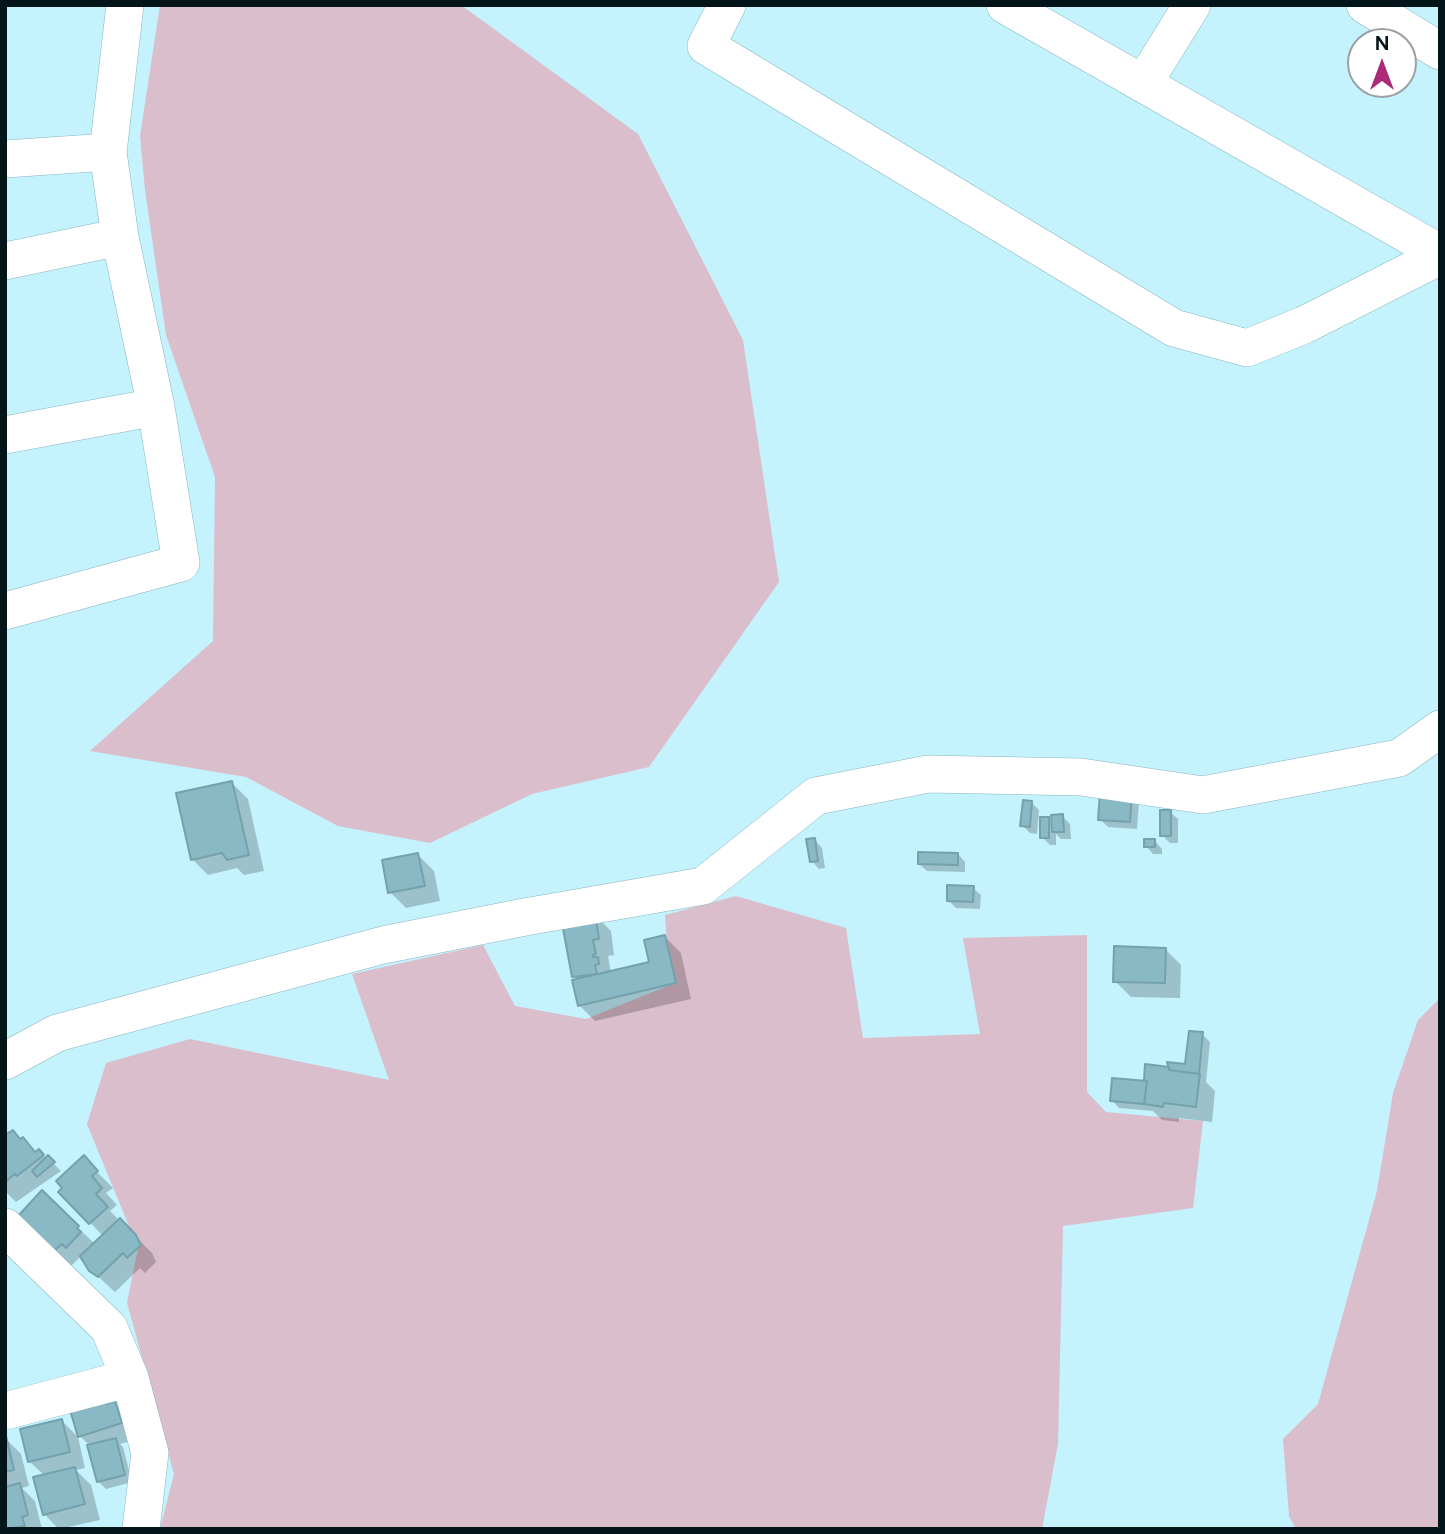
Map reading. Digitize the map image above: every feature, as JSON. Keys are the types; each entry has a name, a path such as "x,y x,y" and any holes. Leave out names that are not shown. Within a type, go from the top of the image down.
{"street":[{"path":"5,611 181,563 156,407 120,237 108,152 125,5"},
{"path":"727,5 706,46 1174,328 1247,348 1304,325 1440,255"},
{"path":"1005,5 1440,255"},
{"path":"1143,84 1192,5"},
{"path":"1365,5 1440,51"},
{"path":"5,159 108,152"},
{"path":"5,261 120,237"},
{"path":"5,435 156,407"},
{"path":"5,1061 57,1033 383,945 704,886 816,796 928,774 1081,777 1202,795 1399,758 1440,729"},
{"path":"5,1227 109,1328 130,1378 150,1453 136,1527"},
{"path":"5,1411 130,1378"}],"shaded area":[{"path":"160,5 461,5 638,134 743,340 779,582 649,767 532,794 430,843 338,826 246,777 90,751 213,641 215,477 166,335 140,136"},
{"path":"736,896 846,928 863,1038 980,1034 963,938 1087,935 1087,1092 1106,1112 1203,1121 1193,1208 1063,1226 1058,1444 1042,1529 160,1529 174,1474 127,1303 138,1248 87,1124 106,1063 190,1039 389,1080 352,974 483,945 515,1006 586,1019 670,985 665,915"},
{"path":"1440,998 1440,1529 1296,1529 1289,1516 1283,1439 1318,1404 1377,1191 1393,1093 1418,1020"}],"building":[{"path":"232,781 249,855 227,860 222,853 191,860 176,793"},
{"path":"1100,791 1132,793 1130,822 1098,820"},
{"path":"1023,800 1032,801 1030,827 1020,826"},
{"path":"1160,810 1171,810 1171,836 1160,836"},
{"path":"1063,814 1064,832 1052,832 1051,815"},
{"path":"1040,817 1049,817 1049,838 1040,838"},
{"path":"815,838 818,861 810,862 806,839"},
{"path":"1144,839 1155,839 1155,847 1144,847"},
{"path":"918,852 958,853 958,865 918,864"},
{"path":"418,853 425,886 388,893 382,860"},
{"path":"947,885 974,886 973,902 947,901"},
{"path":"595,913 599,939 593,940 596,954 593,957 598,957 599,964 595,965 597,974 572,977 561,918"},
{"path":"665,935 676,983 578,1006 572,980 649,962 644,940"},
{"path":"1114,946 1166,948 1165,983 1113,982"},
{"path":"1189,1031 1203,1032 1199,1074 1169,1070 1167,1062 1185,1064"},
{"path":"1145,1064 1200,1074 1196,1107 1164,1103 1163,1107 1144,1104 1147,1081 1144,1081"},
{"path":"1112,1078 1147,1081 1144,1104 1110,1101"},
{"path":"13,1130 20,1139 23,1137 35,1152 39,1149 44,1155 5,1182 5,1135"},
{"path":"48,1155 55,1162 37,1177 32,1171"},
{"path":"84,1155 98,1171 92,1176 102,1188 96,1194 108,1207 89,1224 58,1192 62,1188 56,1181"},
{"path":"42,1190 79,1226 77,1228 81,1232 66,1248 62,1244 54,1251 18,1216"},
{"path":"120,1218 136,1235 141,1245 127,1258 123,1253 98,1277 89,1271 80,1256"},
{"path":"105,1399 106,1404 115,1401 122,1423 78,1437 70,1410"},
{"path":"62,1419 70,1452 28,1462 20,1429"},
{"path":"5,1436 14,1470 5,1472"},
{"path":"116,1438 125,1475 97,1482 87,1445"},
{"path":"75,1467 85,1504 43,1515 33,1477"},
{"path":"20,1483 28,1515 22,1517 25,1526 5,1529 5,1487"}]}
